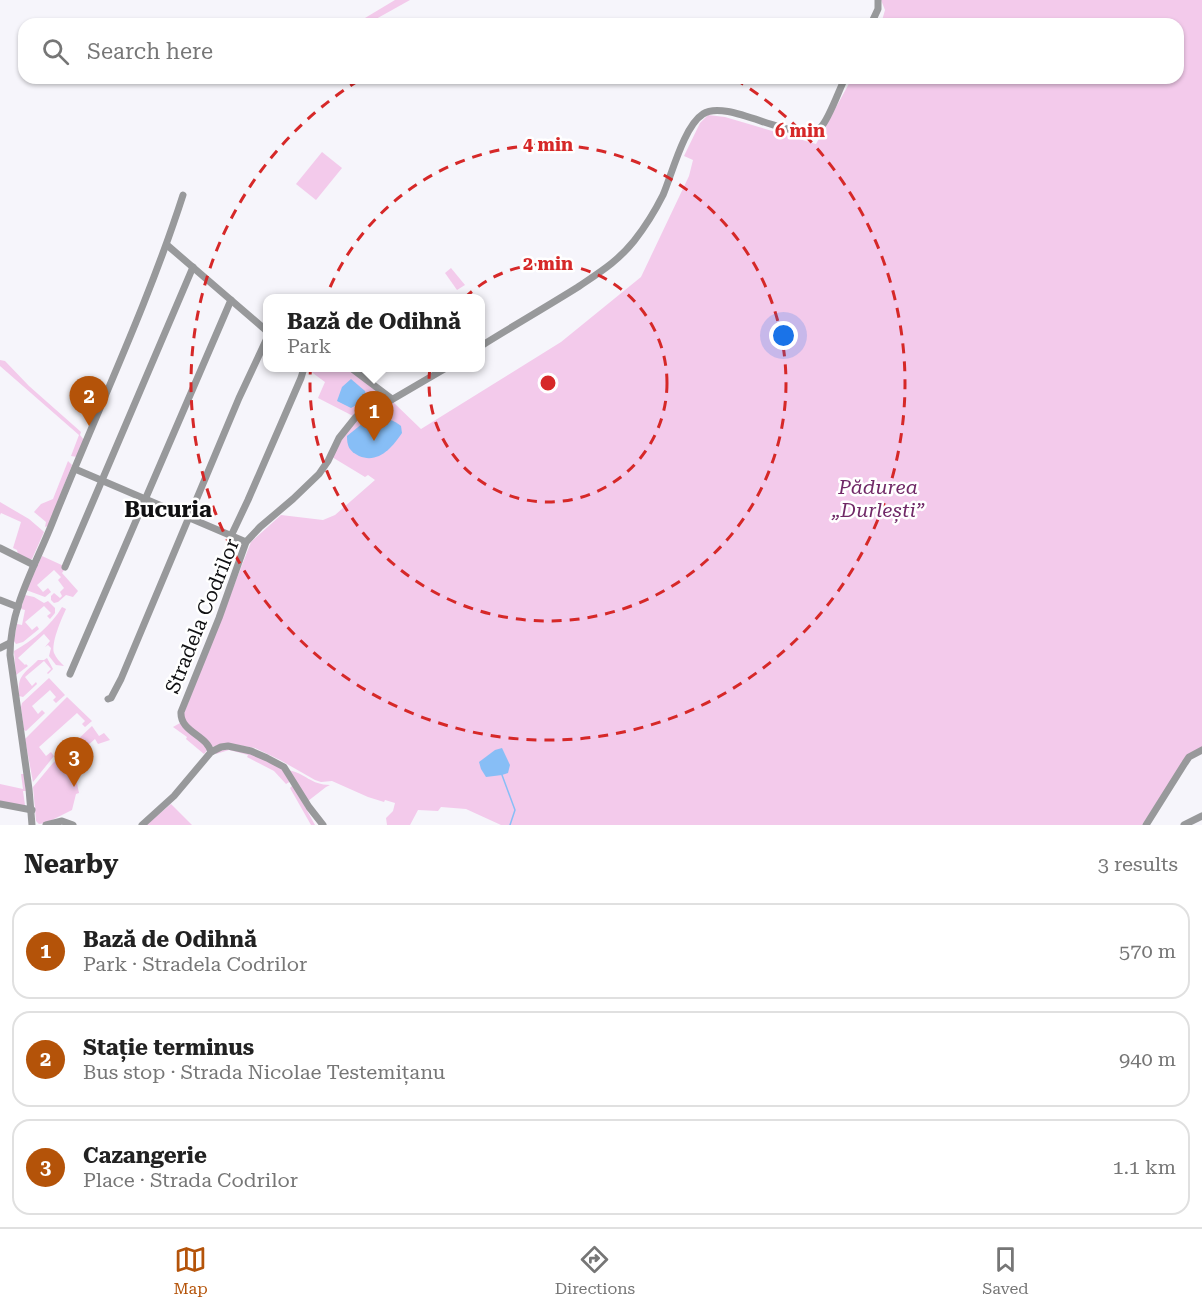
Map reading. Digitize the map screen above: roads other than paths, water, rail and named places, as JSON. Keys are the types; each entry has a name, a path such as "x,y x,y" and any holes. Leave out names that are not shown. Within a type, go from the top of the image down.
{"street":[{"path":"874,18 878,0"},
{"path":"485,343 561,298 620,257 657,205 689,130 701,115 709,111 723,111 791,130 811,132 823,125 842,84"},
{"path":"32,825 32,810 13,680 10,643 18,607 22,591 167,245 183,195"},
{"path":"167,245 263,330"},
{"path":"65,567 193,267"},
{"path":"70,674 231,300"},
{"path":"108,699 111,698 121,679 263,343"},
{"path":"231,536 303,372"},
{"path":"356,372 392,399"},
{"name":"Stradela Codrilor","path":"211,752 207,744 183,724 180,717 246,542 319,474 339,438 359,414 374,410 439,372"},
{"path":"75,469 246,542"},
{"path":"0,549 34,565"},
{"path":"0,600 18,607"},
{"path":"0,648 10,643"},
{"path":"142,825 174,796 211,752 228,746 250,751 284,767 323,825"},
{"path":"1146,825 1185,763 1202,750"},
{"path":"0,804 32,810"},
{"path":"1184,825 1202,816"},
{"path":"46,825 62,821 73,825"}],"water":[{"path":"351,379 366,394 362,402 351,408 337,401 342,387"},
{"path":"376,416 390,419 398,424 401,426 402,433 384,453 372,458 359,456 349,448 347,436 368,419"},
{"path":"502,748 510,765 508,773 486,777 479,762 495,750"}],"waterway":[{"path":"502,775 515,810 510,825"}],"place":[{"name":"Stație terminus","path":"89,426"},
{"name":"Bază de Odihnă","path":"374,441"},
{"name":"Cazangerie","path":"74,787"}],"district":[{"name":"Bucuria","path":"168,509"}],"park label":[{"name":"Pădurea „Durlești”","path":"878,498"}]}
